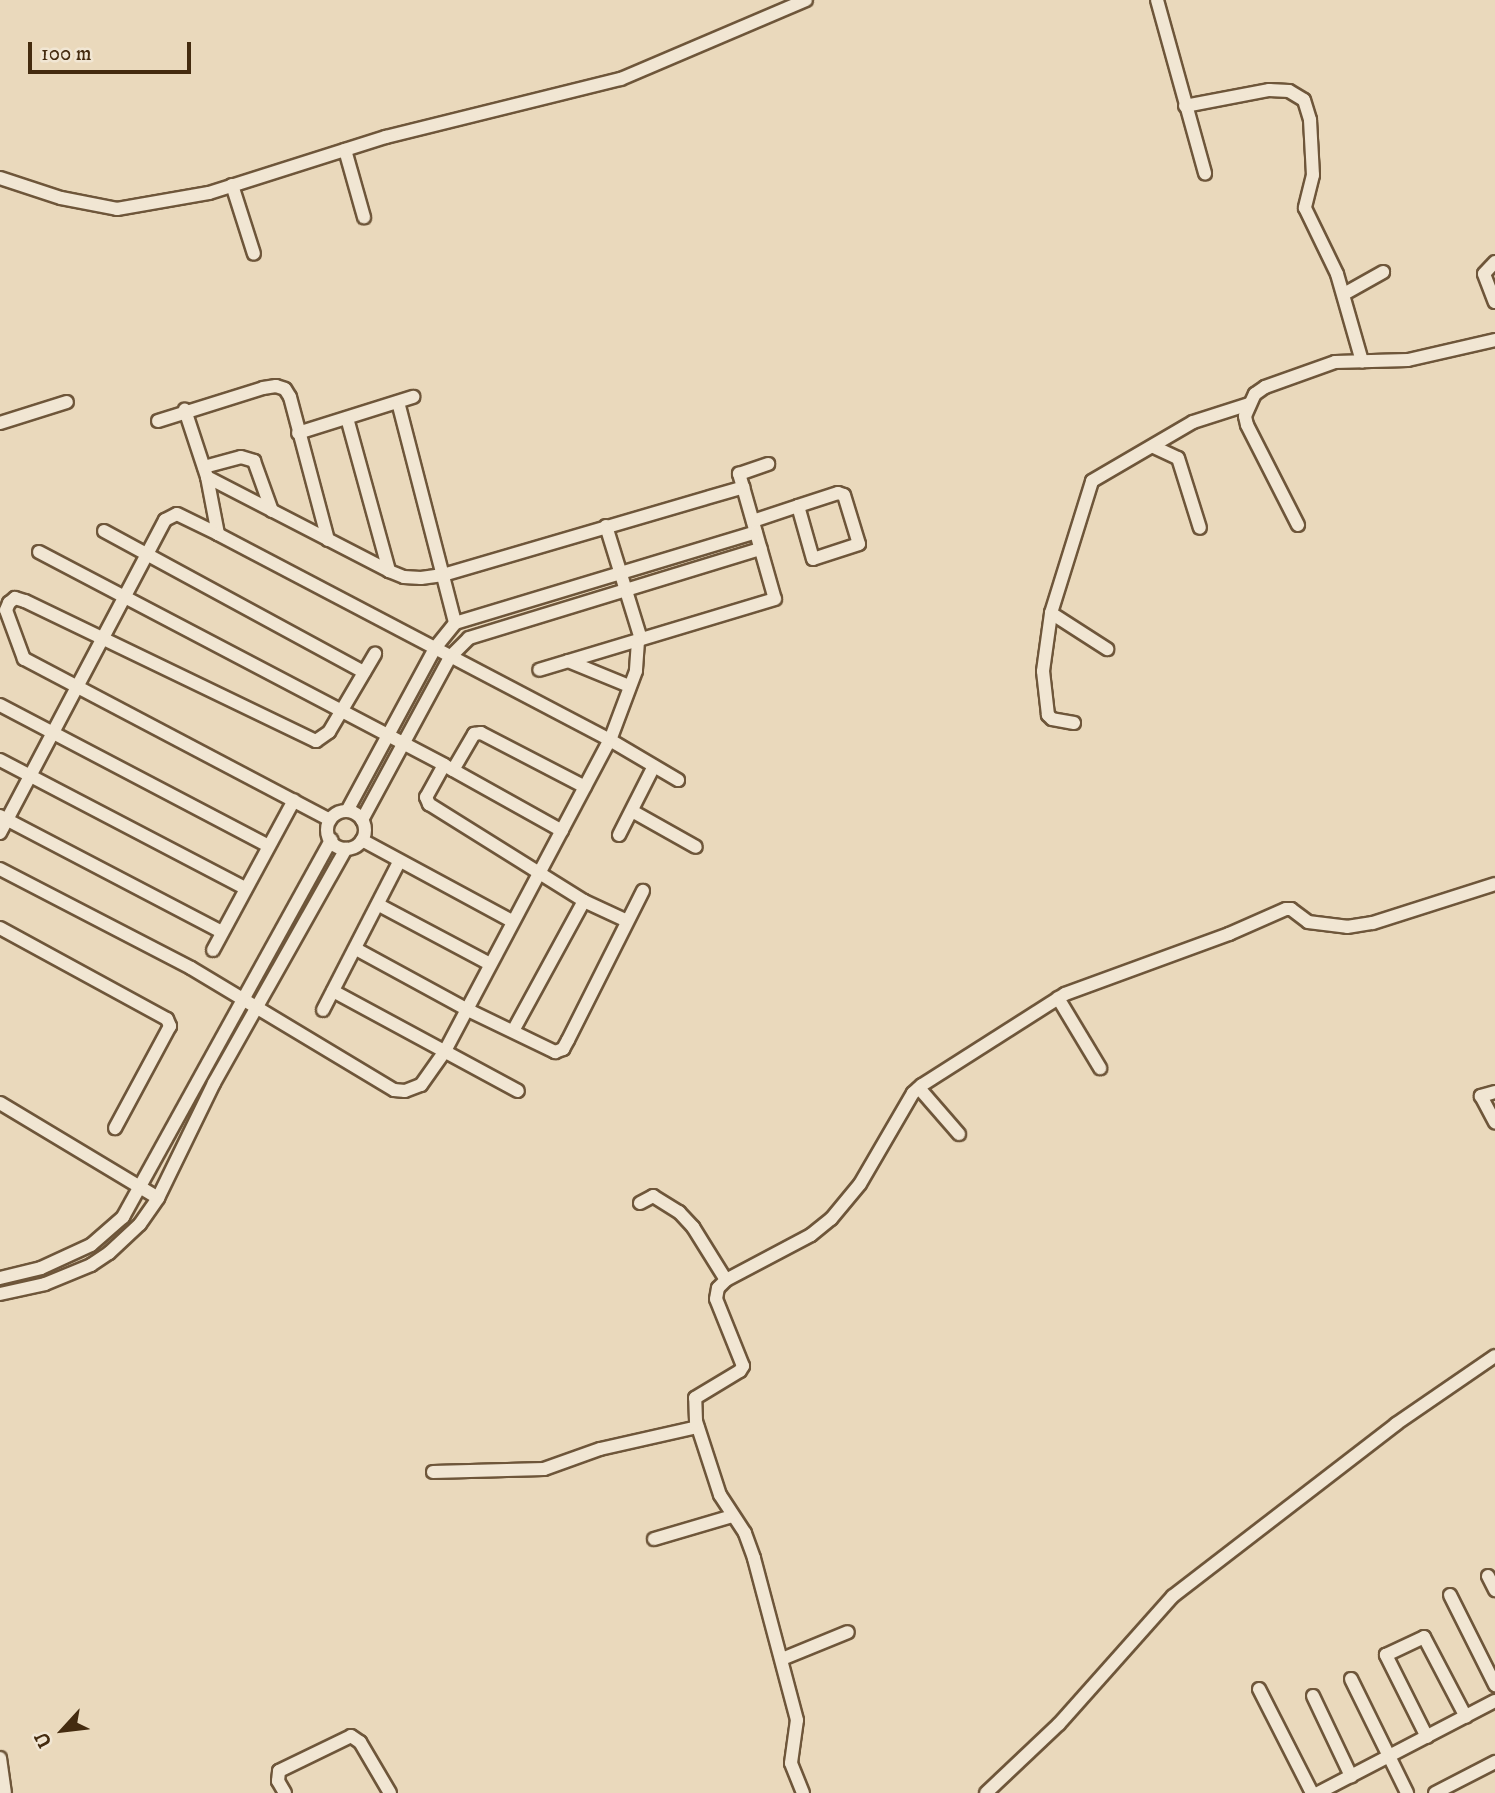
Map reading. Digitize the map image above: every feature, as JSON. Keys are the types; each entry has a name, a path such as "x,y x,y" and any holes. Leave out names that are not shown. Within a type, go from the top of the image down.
{"street":[{"path":"0,178 61,198 117,209 209,193 345,149 621,79 806,0"},
{"path":"1157,0 1205,173"},
{"path":"1185,106 1269,90 1289,91 1304,100 1309,114 1313,175 1305,208 1327,251 1344,294 1362,360"},
{"path":"345,149 364,216"},
{"path":"232,185 254,254"},
{"path":"1495,262 1484,274 1495,302"},
{"path":"1344,294 1382,272"},
{"path":"1298,526 1247,425 1245,416 1249,404 1265,387 1335,362 1408,360 1495,340"},
{"path":"158,421 185,410 276,386 290,397 328,540"},
{"path":"298,433 413,397"},
{"path":"0,423 67,402"},
{"path":"398,402 455,623"},
{"path":"1074,723 1052,719 1046,712 1043,671 1051,613 1092,481 1193,422 1249,404"},
{"path":"185,410 206,472 218,534"},
{"path":"347,418 389,571"},
{"path":"1154,447 1178,458 1200,528"},
{"path":"206,472 240,457 254,461 272,511"},
{"path":"540,670 775,599 739,474 768,464"},
{"path":"206,472 272,511 404,577 443,575 743,486"},
{"path":"330,820 347,811 435,648 455,623 620,572 755,526 798,506 838,493 844,495 859,544 813,559 798,506"},
{"path":"0,833 4,818 53,733 146,554 165,520 177,514 610,740 678,780"},
{"path":"606,526 641,639"},
{"path":"104,531 363,672"},
{"path":"362,820 405,745 450,657 469,638 761,549"},
{"path":"39,552 448,767 562,831"},
{"path":"330,820 23,659 6,610 15,598 25,601 316,741 323,738 375,654"},
{"path":"1051,613 1107,649"},
{"path":"0,869 191,968 260,1007 394,1090 405,1091 421,1085 445,1051 610,740 636,671 638,641 641,639"},
{"path":"568,661 629,686"},
{"path":"0,705 267,845"},
{"path":"585,787 481,733 474,734 426,797 429,804 584,901 627,921"},
{"path":"0,760 245,888"},
{"path":"620,835 654,766"},
{"path":"213,950 267,845 294,800"},
{"path":"0,1294 45,1284 91,1265 124,1241 158,1198 214,1083 260,1007 346,849 362,840 365,830 362,820 347,811"},
{"path":"632,811 696,847"},
{"path":"4,818 222,932"},
{"path":"330,820 328,831 331,841 346,849"},
{"path":"362,840 512,921"},
{"path":"0,1278 41,1268 91,1245 123,1217 331,841"},
{"path":"323,1010 380,905 399,862"},
{"path":"803,1793 792,1771 791,1754 797,1720 754,1558 745,1533 720,1495 698,1427 695,1398 740,1371 743,1366 716,1299 718,1288 726,1280 811,1235 831,1219 860,1184 919,1088 1058,998 1086,984 1229,934 1286,909 1291,909 1308,922 1347,927 1373,923 1495,884"},
{"path":"356,949 468,1010 555,1052 563,1049 643,891"},
{"path":"513,1031 584,901"},
{"path":"380,905 491,964"},
{"path":"0,928 167,1019 170,1026 116,1128"},
{"path":"333,991 517,1091"},
{"path":"1058,998 1100,1068"},
{"path":"919,1088 959,1134"},
{"path":"1495,1092 1481,1097 1495,1122"},
{"path":"0,1103 158,1198"},
{"path":"640,1203 653,1196 679,1212 693,1227 726,1280"},
{"path":"986,1793 1059,1724 1173,1597 1396,1424 1495,1356"},
{"path":"433,1472 544,1469 600,1450 698,1427"},
{"path":"654,1539 733,1516"},
{"path":"1488,1576 1495,1590"},
{"path":"1450,1595 1495,1685"},
{"path":"782,1659 848,1632"},
{"path":"1427,1737 1386,1655 1424,1637 1466,1717"},
{"path":"1351,1679 1408,1793"},
{"path":"1259,1689 1312,1793"},
{"path":"1313,1696 1351,1776"},
{"path":"1318,1793 1495,1701"},
{"path":"285,1793 278,1781 279,1771 351,1736 360,1742 390,1793"},
{"path":"0,1758 5,1793"},
{"path":"1435,1793 1454,1789 1493,1767"}]}
